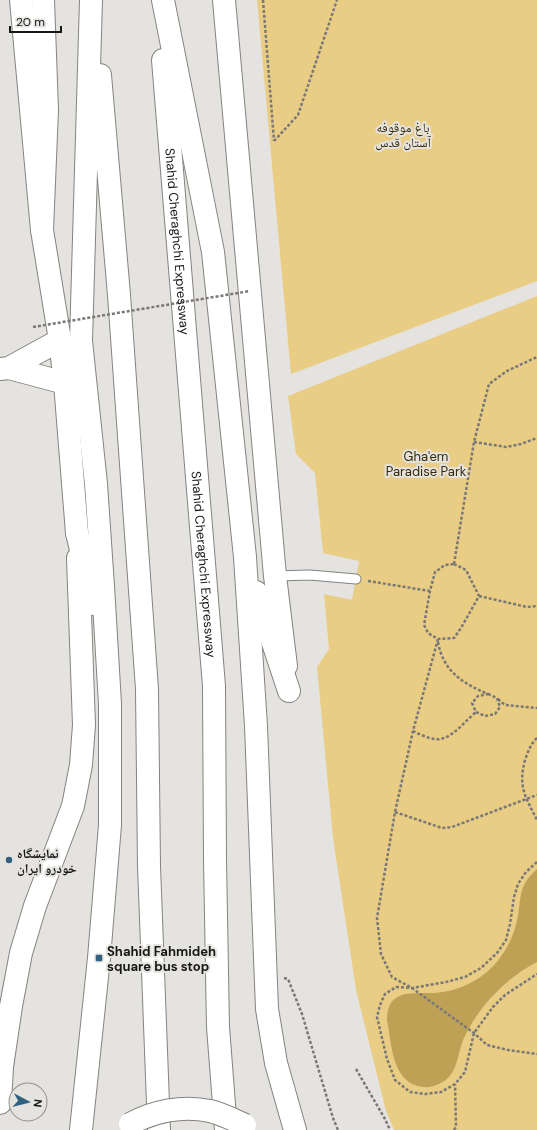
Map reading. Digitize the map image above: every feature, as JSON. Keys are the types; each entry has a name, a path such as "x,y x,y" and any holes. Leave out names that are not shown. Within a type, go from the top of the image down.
{"main road":[{"path":"0,1103 2,1067 6,1037 20,953 35,906 73,806 81,764 84,725 77,533 64,383 60,340 42,230 21,0"},
{"path":"42,230 47,110 43,0"},
{"path":"81,1130 99,958 110,825 110,704 96,484 81,341 90,0"},
{"path":"94,0 119,295 146,689 149,874 159,1130"},
{"name":"Shahid Cheraghchi Expressway","path":"158,0 214,686 218,1028 241,1128"},
{"path":"164,0 213,252 245,558 256,726 267,1009 276,1063 295,1130"},
{"path":"224,0 276,582 289,691 245,558"},
{"path":"5,369 60,340"},
{"path":"5,369 64,383"},
{"path":"77,533 107,659"},
{"path":"127,1127 145,1116 167,1110 191,1110 210,1111 241,1128"}],"lane":[{"path":"276,582 310,575 356,579"}],"path":[{"path":"263,0 274,142 298,115 337,0"},
{"path":"33,327 250,291"},
{"path":"454,564 474,442 489,384 507,371 537,357"},
{"path":"474,442 506,447 521,444 537,438"},
{"path":"454,564 466,570 479,596 462,628 454,638 438,639 428,633 424,625 435,572 445,565 454,564"},
{"path":"356,579 430,591"},
{"path":"479,596 527,607 537,606"},
{"path":"438,639 440,654 450,669 468,686 497,698 505,705 537,708"},
{"path":"438,639 412,731 395,812 377,918 381,954 392,976 412,988 474,1033 487,1045 519,1052 537,1054"},
{"path":"488,694 478,696 472,703 476,712 485,716 495,714 500,707 497,698"},
{"path":"412,731 434,740 444,738 450,735 476,712"},
{"path":"537,738 533,741 527,754 521,783 526,799 537,820"},
{"path":"395,812 442,828 452,827 537,794"},
{"path":"537,862 526,872 518,884 506,940 497,953 481,968 465,977 412,988 396,988 385,994 377,1017 387,1059 395,1080 410,1092 424,1094 441,1092 455,1084 465,1072 474,1033 505,995 537,974"},
{"path":"265,974 288,979 302,1014 333,1118 338,1130"},
{"path":"356,1069 386,1119 390,1130"},
{"path":"454,1130 456,1127 455,1084"}],"green space":[{"name":"باغ موقوفه آستان قدس","path":"257,0 537,0 537,281 291,374"},
{"name":"Gha'em Paradise Park","path":"537,296 537,1130 394,1130 386,1111 356,990 333,838 317,667 329,649 324,594 352,600 359,561 323,553 315,473 296,454 288,396"}],"shaded area":[{"path":"537,869 537,962 505,984 486,1003 465,1036 452,1074 448,1078 439,1084 430,1087 412,1084 399,1070 395,1061 387,1020 388,1009 393,1001 399,996 415,993 434,993 453,990 471,983 493,967 504,953 515,929 523,887 526,881"}],"place":[{"name":"نمایشگاه خودرو ایران","path":"9,860"},
{"name":"Shahid Fahmideh square bus stop","path":"99,958"}]}
